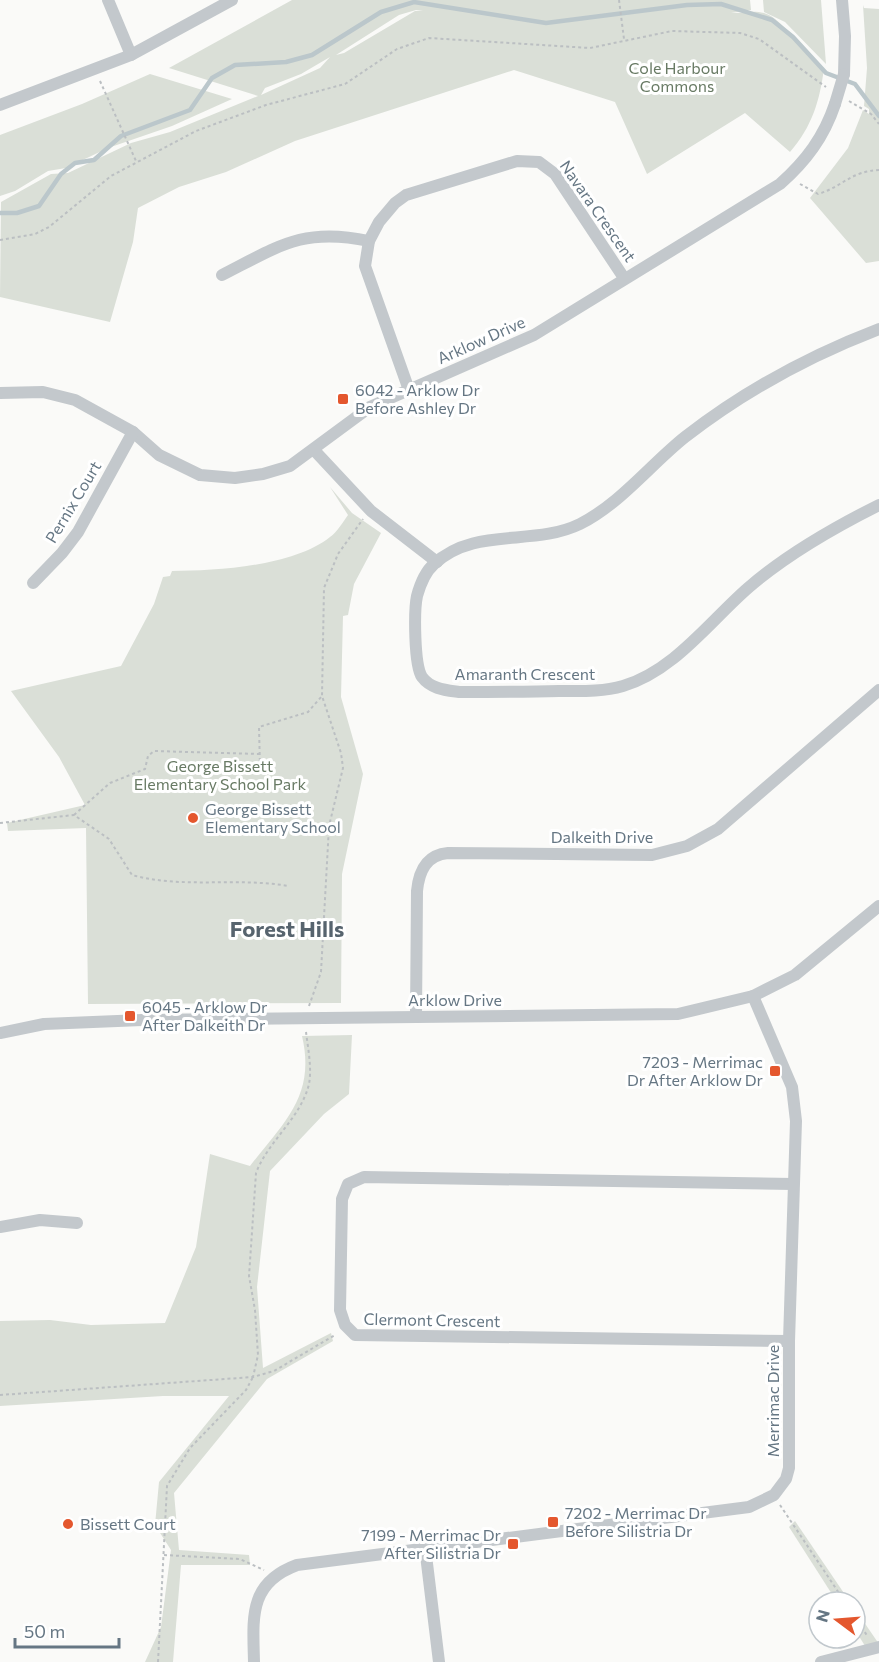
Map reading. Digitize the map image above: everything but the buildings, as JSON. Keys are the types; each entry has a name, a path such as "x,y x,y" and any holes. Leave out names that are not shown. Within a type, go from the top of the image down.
{"street":[{"path":"108,0 132,55"},
{"path":"0,105 132,55 232,0"},
{"name":"Arklow Drive","path":"0,393 43,392 68,397 133,432 159,455 201,475 235,478 290,466 370,407 516,345 787,178 816,145 836,104 843,74 845,36 842,0"},
{"name":"Navara Crescent","path":"409,390 367,277 365,261 369,241 384,214 406,195 517,161 532,160 546,166 555,174 624,278"},
{"path":"222,274 292,240 339,235 369,241"},
{"name":"Amaranth Crescent","path":"879,329 802,363 730,406 686,436 610,503 579,524 548,534 502,537 474,543 457,548 437,562 426,574 416,600 418,665 426,681 437,688 459,692 600,690 624,686 650,674 720,617 746,590 775,566 848,521 879,506"},
{"name":"Pernix Court","path":"33,583 62,553 78,532 133,432"},
{"path":"314,450 371,511 437,562"},
{"name":"Dalkeith Drive","path":"416,1017 417,891 420,874 428,861 447,853 652,855 687,846 718,829 879,690"},
{"name":"Arklow Drive","path":"0,1033 44,1024 305,1017 678,1014 753,996 795,975 879,906"},
{"name":"Merrimac Drive","path":"753,996 792,1087 796,1121 789,1341 789,1468 786,1479 774,1495"},
{"name":"Clermont Crescent","path":"789,1341 366,1337 351,1332 345,1325 340,1310 342,1198 345,1189 357,1178 793,1184"},
{"path":"0,1227 40,1220 77,1223"},
{"path":"254,1662 254,1607 263,1588 275,1575 308,1563 749,1507 774,1495"},
{"path":"425,1547 439,1662"},
{"path":"820,1662 878,1648"}],"path":[{"path":"619,0 624,39"},
{"path":"0,240 35,234 49,227 111,176 196,131 266,105 345,84 397,49 429,38 590,48 624,39 672,31 740,33 759,39 829,89"},
{"path":"95,70 136,161"},
{"path":"865,110 879,124"},
{"path":"787,178 818,194 828,191 862,171 879,170"},
{"path":"158,1662 167,1486 190,1448 246,1390 253,1377 258,1355 255,1310 249,1276 256,1173 261,1160 304,1099 310,1081 305,1017 321,972 329,826 343,768 341,753 322,696 324,588 338,554 352,531 371,511"},
{"path":"260,767 258,727 308,712 322,696"},
{"path":"0,823 74,815 110,783 146,769 148,756 154,750 259,754"},
{"path":"74,815 109,839 132,875 175,882 264,882 288,886"},
{"path":"0,1395 253,1377 274,1371 337,1334 345,1325"},
{"path":"774,1495 837,1590"},
{"path":"164,1555 240,1559 275,1575"},
{"path":"867,1633 878,1648"}],"green space":[{"name":"Cole Harbour Commons","path":"292,0 750,0 751,10 731,13 756,12 772,17 808,55 824,68 814,113 798,143 790,152 745,113 647,174 615,102 514,70 295,141 226,172 179,187 138,208 133,242 110,322 0,297 1,202 51,174 68,173 131,143 170,132 258,96 169,68","holes":["416,10 423,11 415,11 344,53 336,55 399,15","330,57 320,68 261,95 265,88 301,74"]},
{"path":"763,0 821,0 826,64 785,22 764,12"},
{"path":"863,5 864,8 879,9 879,261 866,263 810,198 848,148 863,110 869,114 869,109 864,106 867,68"},
{"path":"150,74 232,99 172,126 108,148 66,168 48,171 15,191 0,196 0,135 82,104"},
{"name":"George Bissett Elementary School Park","path":"330,487 352,513 381,533 354,584 348,615 343,616 341,697 363,774 342,874 341,1003 88,1004 86,828 8,831 7,823 85,805 59,757 11,691 121,666 154,604 163,577 170,576 172,571 211,570 254,565 276,561 315,547 333,535 348,515"},
{"path":"352,1035 349,1094 324,1114 270,1171 257,1287 263,1368 331,1333 333,1341 267,1379 174,1493 179,1550 249,1555 250,1565 181,1565 173,1662 145,1662 161,1627 171,1550 155,1525 159,1482 229,1396 163,1396 0,1406 0,1321 50,1320 91,1325 165,1323 196,1247 210,1154 250,1166 285,1121 301,1092 305,1075 302,1036"},
{"path":"795,1521 842,1590 829,1590 789,1527"},
{"path":"867,1626 879,1644 867,1649"}],"waterway":[{"path":"0,213 17,213 39,206 61,174 75,163 94,160 121,136 190,110 212,78 235,65 286,62 312,55 381,12 414,2 546,23 687,5 721,4 772,20 793,37 826,73 855,84 879,116"}],"place":[{"name":"6042 - Arklow Dr Before Ashley Dr","path":"343,399"},
{"name":"George Bissett Elementary School","path":"193,818"},
{"name":"6045 - Arklow Dr After Dalkeith Dr","path":"130,1016"},
{"name":"7203 - Merrimac Dr After Arklow Dr","path":"775,1071"},
{"name":"7202 - Merrimac Dr Before Silistria Dr","path":"553,1522"},
{"name":"Bissett Court","path":"68,1524"},
{"name":"7199 - Merrimac Dr After Silistria Dr","path":"513,1544"}],"district":[{"name":"Forest Hills","path":"287,929"}]}
